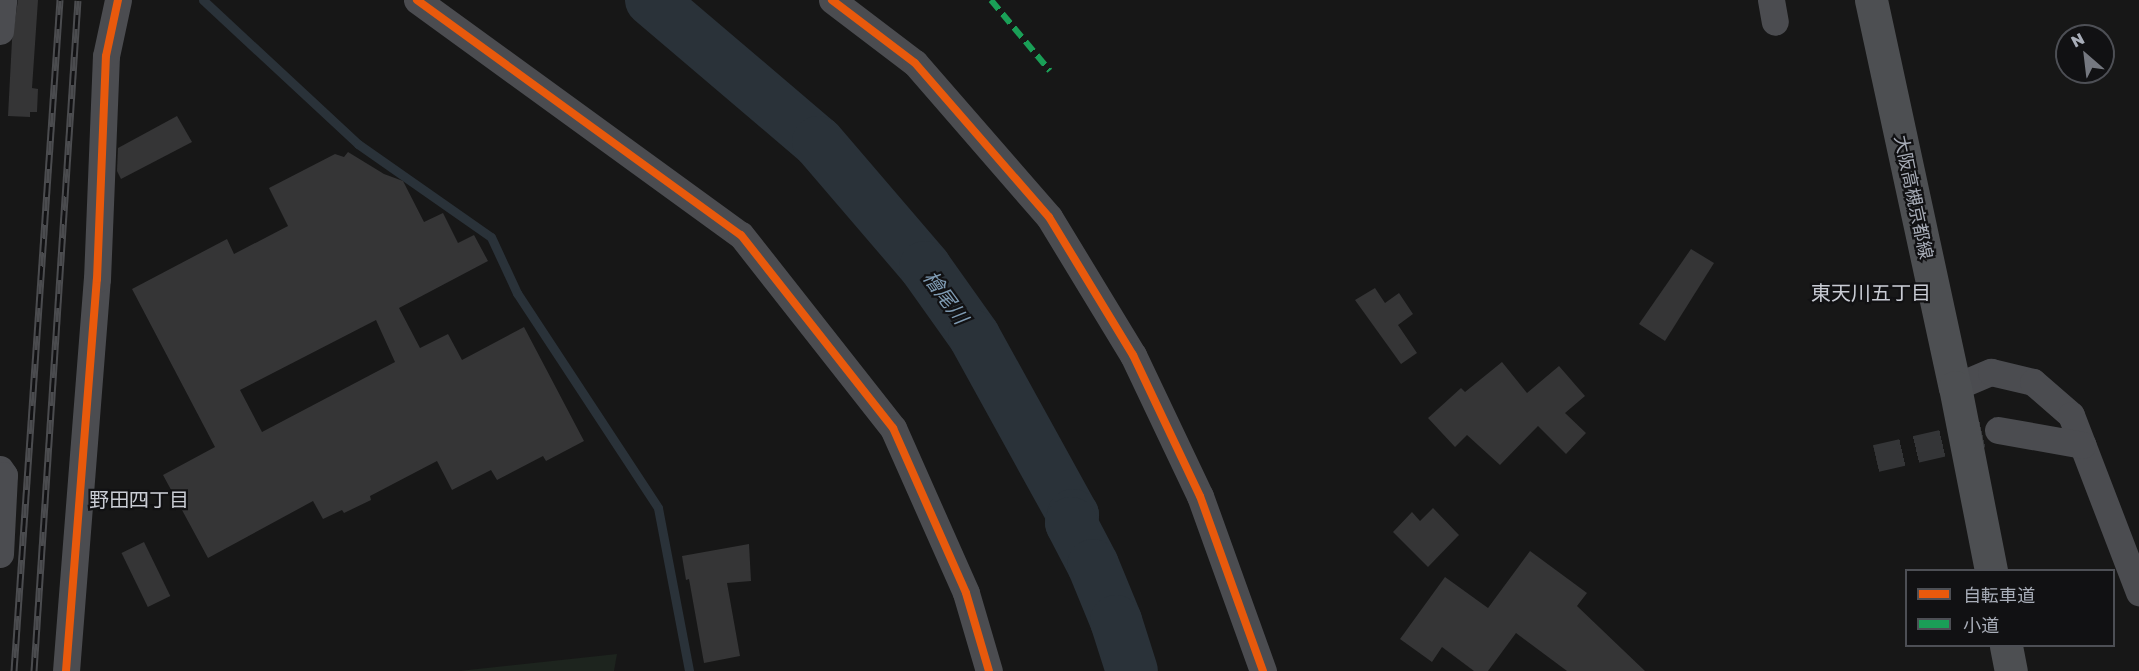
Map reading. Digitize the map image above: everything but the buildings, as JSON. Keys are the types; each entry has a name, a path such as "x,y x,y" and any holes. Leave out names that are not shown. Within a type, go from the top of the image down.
{"main road":[{"name":"大阪高槻京都線","path":"1871,0 1955,387 1991,569"},
{"path":"2006,647 2011,671"}],"street":[{"path":"0,31 3,0"},
{"path":"66,671 97,279 106,56 118,0"},
{"path":"417,0 741,235 893,428 966,593 988,671"},
{"path":"832,0 915,63 1049,217 1133,355 1200,496 1263,671"},
{"path":"1955,387 1991,372 2033,382 2071,415 2139,592"},
{"path":"1998,430 2083,445"},
{"path":"0,470 4,475 0,555"}],"shaded area":[{"path":"617,654 614,671 459,671"}],"waterway":[{"path":"203,0 358,144 491,237 517,293 658,508 689,671"},
{"name":"檜尾川","path":"651,0 818,142 925,267 974,336 1073,515 1071,523 1093,565 1116,621 1132,671"}],"tunnel":[{"path":"1876,458 1998,430"}],"railway":[{"path":"14,671 60,0"},
{"path":"34,671 78,0"}],"marked path":[{"path":"991,0 1050,71"}],"cycle path":[{"path":"66,671 97,279 106,56 118,0"},
{"path":"417,0 741,235 893,428 966,593 989,671"},
{"path":"832,0 915,63 1049,217 1133,355 1200,496 1263,671"}],"district":[{"name":"東天川五丁目","path":"1871,292"},
{"name":"野田四丁目","path":"139,499"}]}
